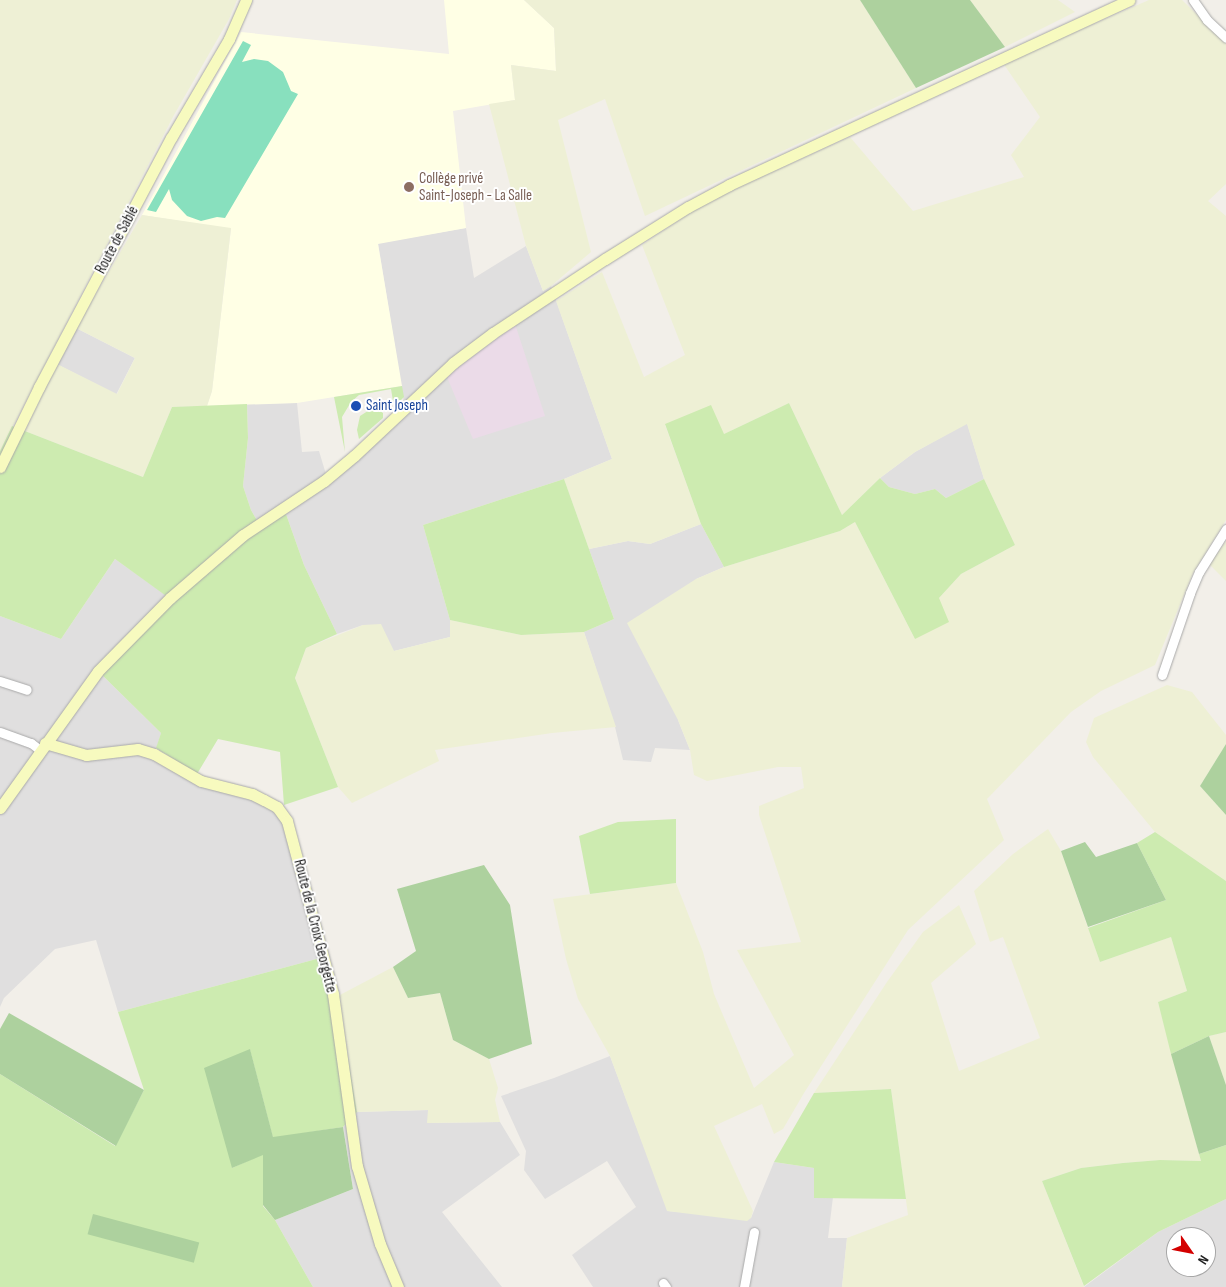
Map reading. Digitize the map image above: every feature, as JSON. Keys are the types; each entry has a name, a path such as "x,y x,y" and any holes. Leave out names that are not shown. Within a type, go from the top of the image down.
{"street":[{"name":"Route de Sablé","path":"0,467 39,387 105,261 240,15 246,0"},
{"path":"0,808 42,746 98,671 170,598 243,535 324,481 354,456 453,363 542,300 688,207 729,185 1129,0"},
{"path":"1192,0 1207,20 1226,38"},
{"path":"1162,675 1190,593 1212,549 1226,529"},
{"path":"0,681 27,690"},
{"path":"0,732 42,746"},
{"name":"Route de la Croix Georgette","path":"42,746 86,754 138,749 154,754 201,781 252,794 277,807 287,820 333,994 357,1166 380,1244 398,1287"},
{"path":"744,1287 754,1232"}],"shaded area":[{"path":"0,0 237,0 229,19 174,115 0,451"},
{"path":"444,0 524,0 554,28 556,71 511,65 515,100 453,111 466,228 378,244 402,386 297,403 207,406 212,391 231,229 142,215 241,32 449,54"},
{"path":"524,0 860,0 916,88 645,216 605,99 558,120 591,252 543,291 526,246 489,104 515,100 511,65 556,71 554,28"},
{"path":"970,0 1058,0 1075,12 1005,47"},
{"path":"1149,0 1182,0 1226,43 1226,184 1208,201 1226,216 1226,520 1193,573 1155,665 1101,691 1071,712 987,799 1004,840 908,930 783,1129 774,1134 762,1104 714,1126 753,1211 751,1218 747,1221 667,1211 610,1056 578,999 566,959 553,899 676,883 703,952 714,994 754,1088 794,1055 737,950 801,942 759,815 759,806 804,788 801,767 778,767 707,781 694,775 690,750 678,720 627,623 696,579 724,567 840,531 855,522 915,639 939,598 961,574 1015,545 984,479 967,424 915,452 880,478 842,515 789,403 724,434 665,425 701,524 650,544 628,541 589,549 564,479 612,459 556,301 602,272 644,377 685,355 642,245 708,201 850,137 913,211 1024,177 1011,155 1040,117 1003,63"},
{"path":"142,215 231,228 212,391 207,406 172,407 143,477 25,431 57,364 117,394 135,358 76,328"},
{"path":"466,228 474,278 526,246 543,291 551,286 612,459 564,479 423,525 450,620 450,637 394,651 363,625 337,634 304,565 286,514 262,529 251,510 243,486 248,438 247,404 297,403 302,452 319,451 328,481 377,442 411,411 404,403 378,243"},
{"path":"515,324 545,416 473,439 447,377 478,350"},
{"path":"76,328 135,358 116,394 57,365"},
{"path":"967,423 984,479 946,498 935,489 915,494 889,487 880,478 915,452"},
{"path":"701,524 724,567 696,579 678,720 690,750 655,748 651,762 623,760 615,727 584,632 614,619 589,549 628,541 650,544"},
{"path":"1226,541 1226,581 1209,564"},
{"path":"115,559 170,598 98,671 161,733 155,753 201,781 277,807 324,957 118,1012 96,940 55,949 4,998 0,1007 0,616 61,639"},
{"path":"450,620 521,635 584,632 616,727 552,733 435,750 439,761 352,803 338,787 295,678 306,648 363,625 381,624 394,651 450,637"},
{"path":"1167,685 1192,692 1226,735 1226,744 1200,786 1226,815 1226,881 1155,832 1093,757 1086,742 1094,718"},
{"path":"1048,829 1061,851 1100,962 1171,937 1187,991 1158,1002 1201,1161 1160,1160 1081,1168 1042,1181 1084,1287 842,1287 847,1238 908,1215 891,1089 814,1093 887,982 923,932 959,905 976,944 931,983 959,1071 1040,1038 1003,937 990,942 974,891 1013,854"},
{"path":"393,967 408,998 440,993 453,1040 489,1059 498,1088 495,1100 500,1122 427,1123 428,1110 357,1112 338,996"},
{"path":"1226,1032 1226,1085 1209,1036"},
{"path":"610,1056 668,1211 751,1218 774,1162 814,1168 814,1198 833,1197 828,1238 847,1238 842,1287 593,1287 572,1255 636,1207 607,1161 545,1199 524,1170 526,1151 501,1096"},
{"path":"428,1110 428,1123 500,1122 520,1155 442,1212 502,1287 313,1287 275,1220 353,1189 343,1127 357,1112"},
{"path":"1226,1199 1226,1287 1084,1287 1158,1232 1166,1228 1166,1277 1216,1277 1216,1227 1168,1227"}],"green space":[{"path":"860,0 970,0 1005,47 916,88"},
{"path":"243,41 251,45 242,62 254,59 268,61 283,72 291,91 298,94 225,218 217,217 201,221 187,216 172,200 169,189 156,212 147,210"},
{"path":"402,386 404,397 396,405 393,401 391,389 359,395 351,402 342,417 345,452 334,397"},
{"path":"789,403 842,515 880,478 889,487 915,494 935,489 946,498 984,479 1015,545 961,574 939,598 949,622 915,639 855,522 840,531 724,567 701,524 665,424 711,405 724,434"},
{"path":"247,404 248,438 243,486 251,510 262,529 286,514 304,565 337,634 306,648 295,678 338,787 284,805 280,752 218,739 197,774 156,748 161,733 98,671 169,598 115,559 61,639 0,616 0,451 12,426 143,477 172,407"},
{"path":"374,407 383,413 383,418 359,439 357,430 360,416"},
{"path":"564,479 614,619 584,632 521,635 450,620 423,525"},
{"path":"1226,744 1226,815 1200,786"},
{"path":"676,819 676,883 590,894 579,836 618,822"},
{"path":"1155,832 1226,881 1226,1032 1209,1036 1171,1054 1158,1002 1187,991 1171,937 1100,962 1088,928 1166,900 1137,843"},
{"path":"1085,842 1096,857 1137,843 1166,900 1088,927 1061,851"},
{"path":"484,865 510,905 532,1044 489,1059 453,1040 440,993 408,998 393,967 416,951 397,889"},
{"path":"324,957 338,996 357,1112 343,1127 273,1138 250,1050 232,1168 263,1154 263,1206 275,1220 313,1287 0,1287 0,1074 115,1146 144,1090 118,1012"},
{"path":"9,1013 144,1090 116,1146 0,1074 0,1029"},
{"path":"1209,1036 1226,1085 1226,1145 1199,1154 1171,1054"},
{"path":"250,1049 273,1137 343,1127 353,1189 275,1220 263,1205 263,1155 232,1168 204,1068"},
{"path":"891,1089 906,1199 814,1198 814,1168 774,1162 814,1093"},
{"path":"1226,1145 1226,1199 1166,1227 1084,1286 1042,1181 1081,1168 1160,1160 1201,1161 1199,1154"},
{"path":"93,1214 199,1242 194,1263 88,1234"}],"place":[{"name":"Collège privé Saint-Joseph - La Salle","path":"409,187"},
{"name":"Saint Joseph","path":"356,406"}]}
